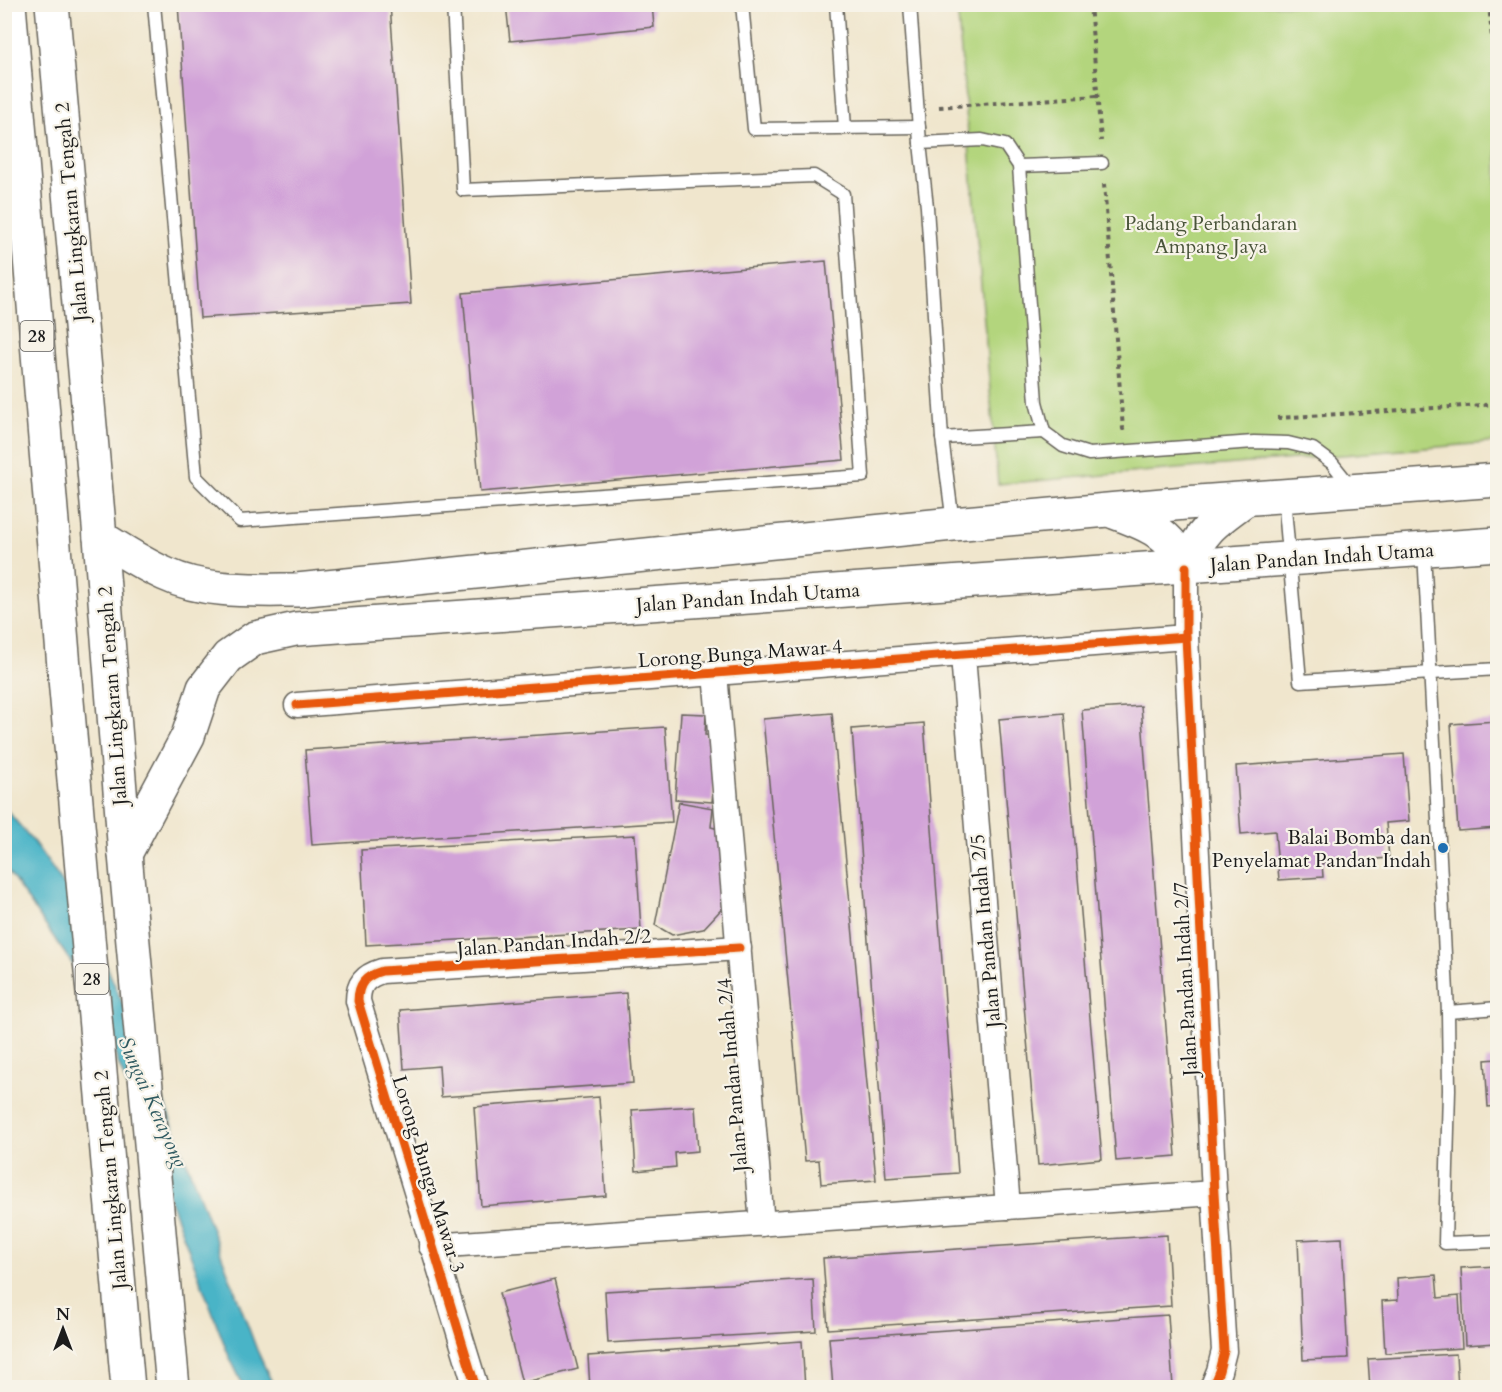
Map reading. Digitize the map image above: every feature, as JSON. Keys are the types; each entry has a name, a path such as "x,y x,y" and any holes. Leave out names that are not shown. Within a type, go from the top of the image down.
{"main road":[{"name":"Jalan Lingkaran Tengah 2","path":"9,4 127,1386"},
{"name":"Jalan Lingkaran Tengah 2","path":"52,4 173,1388"},
{"path":"100,537 166,575 198,584 238,590 297,590 953,524 1497,480"},
{"path":"1186,567 1201,536 1212,524 1246,499"},
{"path":"1108,510 1157,530 1178,551 1186,567"},
{"name":"Jalan Pandan Indah Utama","path":"125,854 188,736 204,688 228,657 255,638 296,628 1497,544"}],"street":[{"name":"Jalan Pandan Indah 2/7","path":"1186,567 1186,637 1224,1351 1212,1388"},
{"name":"Lorong Bunga Mawar 4","path":"297,705 963,656 1186,637"},
{"name":"Jalan Pandan Indah 2/5","path":"963,656 1008,1207"},
{"name":"Jalan Pandan Indah 2/4","path":"715,673 762,1224"},
{"name":"Jalan Pandan Indah 2/2","path":"371,974 381,971 739,948"},
{"name":"Lorong Bunga Mawar 3","path":"371,974 363,980 358,990 358,1001 476,1388"},
{"path":"431,1246 1214,1193"}],"lane":[{"path":"154,4 196,477 240,521 863,476 843,194 814,176 463,190 453,4"},
{"path":"742,4 754,129 919,127"},
{"path":"836,4 844,128"},
{"path":"910,4 927,207 942,438 953,524"},
{"path":"920,143 982,140 1005,145 1018,166 1036,402 1044,432 1063,446 1089,454 1254,442 1288,443 1313,449 1332,463 1355,492"},
{"path":"1018,166 1102,163"},
{"path":"942,438 1044,432"},
{"path":"1284,496 1300,681 1497,669"},
{"path":"1424,550 1448,1012 1449,1090 1445,1243 1497,1240"},
{"path":"1448,1012 1497,1008"}],"path":[{"path":"1090,4 1123,429 1135,428"},
{"path":"1489,4 1497,106"},
{"path":"919,109 1097,96"},
{"path":"1275,418 1497,404"}],"green space":[{"name":"Padang Perbandaran Ampang Jaya","path":"957,5 1497,5 1497,442 998,484"}],"water":[{"name":"Sungai Kerayong","path":"4,807 33,841 76,902 104,960 162,1096 257,1350 274,1387 244,1387 228,1354 105,1028 80,975 5,867"}],"building":[{"path":"178,4 390,4 411,304 200,318"},
{"path":"506,4 652,4 654,27 510,41"},
{"path":"826,261 844,460 480,492 463,293"},
{"path":"1141,706 1176,1156 1116,1161 1082,710"},
{"path":"681,713 706,714 705,735 718,736 712,802 675,799"},
{"path":"832,713 876,1180 821,1184 819,1160 805,1161 763,719"},
{"path":"1064,713 1102,1159 1038,1165 999,719"},
{"path":"1497,721 1497,828 1458,831 1451,724"},
{"path":"924,723 958,1173 886,1178 852,729"},
{"path":"665,727 672,822 312,845 305,750"},
{"path":"1404,754 1409,821 1386,823 1389,858 1322,863 1323,877 1279,880 1275,831 1241,834 1236,766"},
{"path":"679,802 713,808 711,827 725,831 730,900 703,929 672,935 655,925"},
{"path":"635,835 641,930 366,945 361,850"},
{"path":"626,993 633,1083 441,1097 439,1066 404,1069 400,1010"},
{"path":"1497,1059 1497,1106 1488,1107 1485,1060"},
{"path":"599,1097 606,1196 481,1206 474,1107"},
{"path":"695,1106 698,1151 675,1153 676,1167 636,1171 632,1110"},
{"path":"1167,1235 1171,1306 828,1329 823,1258"},
{"path":"1342,1238 1348,1358 1303,1360 1298,1240"},
{"path":"1497,1266 1497,1343 1465,1345 1461,1268"},
{"path":"1436,1275 1438,1298 1459,1296 1462,1348 1385,1353 1382,1301 1398,1300 1397,1278"},
{"path":"555,1279 578,1369 522,1383 499,1293"},
{"path":"813,1279 816,1331 608,1343 605,1291"},
{"path":"1168,1315 1173,1387 833,1388 829,1338"},
{"path":"802,1341 805,1388 590,1388 588,1356"},
{"path":"1456,1354 1458,1388 1370,1388 1368,1359"}],"cycle path":[{"path":"1186,567 1186,637 1224,1351 1212,1388"},
{"path":"297,705 1186,637"},
{"path":"476,1388 358,1001 361,985 371,975 382,971 739,948"}],"place":[{"name":"Balai Bomba dan Penyelamat Pandan Indah","path":"1443,848"}]}
